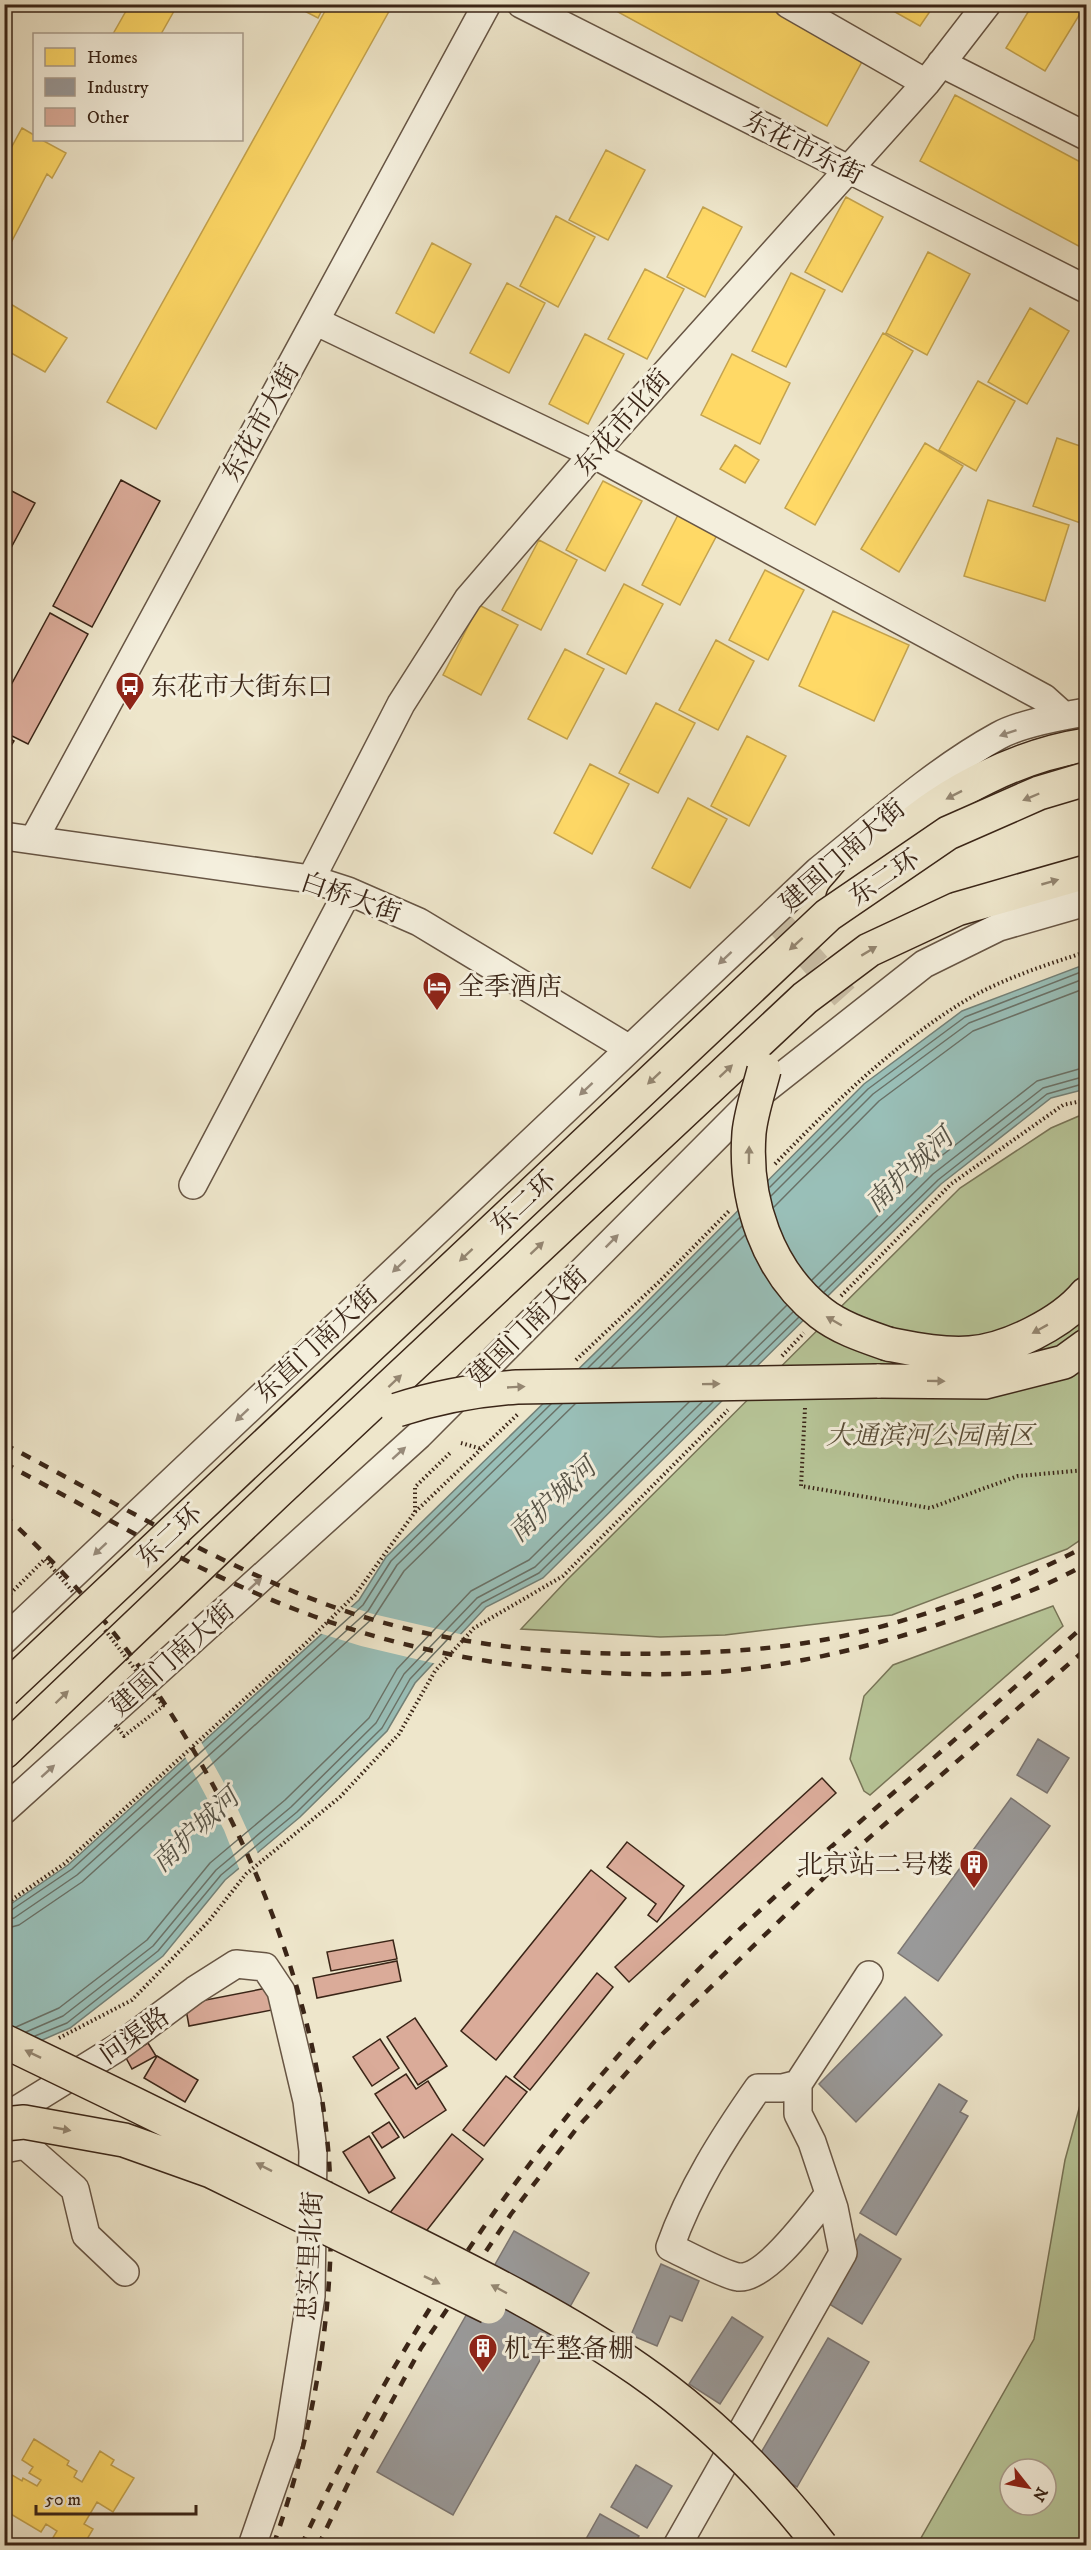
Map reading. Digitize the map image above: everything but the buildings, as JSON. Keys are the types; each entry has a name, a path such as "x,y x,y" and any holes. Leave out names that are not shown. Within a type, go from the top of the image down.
{"highway":[{"path":"828,915 896,837 938,802 992,775 1061,749 1086,745"},
{"name":"东二环","path":"4,1691 828,915 948,833 1039,793 1086,779"},
{"name":"东二环","path":"4,1752 276,1493 805,998 869,950 957,909 1086,872"},
{"path":"805,998 764,1070 749,1131 748,1174 756,1216 771,1252 793,1285 821,1313 854,1332 888,1344 925,1351 970,1353 1016,1342 1053,1321 1086,1294"},
{"path":"276,1493 397,1410 436,1397 507,1388 986,1382 1029,1373 1064,1362 1086,1346"},
{"path":"4,2041 244,2157 410,2241 580,2332 640,2371 690,2409 753,2467 795,2512 821,2546"},
{"path":"4,2124 24,2122 124,2140 210,2171 569,2348 628,2387 699,2442 755,2496 795,2546"}],"street":[{"name":"东花市大街","path":"34,839 487,4"},
{"name":"东花市东街","path":"521,4 1086,289"},
{"path":"788,4 933,73 1086,136"},
{"name":"东花市北街","path":"311,879 401,704 468,599 593,454 933,73 987,4"},
{"path":"315,321 593,454 1075,714"},
{"name":"建国门南大街","path":"628,1048 818,871 924,785 1000,735 1075,714"},
{"name":"白桥大街","path":"4,836 311,879 348,891 419,922 628,1048"},
{"path":"193,1185 348,891"},
{"name":"建国门南大街","path":"4,1810 419,1435 758,1095 924,964 999,927 1086,902"},
{"name":"东直门南大街","path":"4,1640 628,1048"},
{"name":"问渠路","path":"4,2118 117,2048 195,1990 236,1964 265,1967"},
{"name":"忠实里北街","path":"252,2546 288,2442 310,2296 313,2151 307,2101 281,1991 265,1967"},
{"path":"678,2546 843,2253 841,2236 829,2194 812,2142 798,2114 798,2084 869,1975"},
{"path":"798,2084 782,2088 758,2088 721,2141 678,2223 670,2247 737,2277 749,2276 787,2247 829,2194"},
{"path":"4,2149 25,2145 75,2189 86,2235 125,2272"}],"path":[{"path":"834,1303 951,1184 1063,1105 1086,1100"},
{"path":"775,1362 808,1328"},
{"path":"805,1402 801,1486 930,1508 1018,1476 1086,1470"},
{"path":"48,2042 132,2000 208,1922 246,1874 340,1797 399,1734 435,1671 474,1628 563,1576 733,1404"},
{"path":"461,1443 482,1449"},
{"path":"416,1512 416,1487 450,1453"}],"green space":[{"name":"大通滨河公园南区","path":"1086,1113 1086,1536 1067,1549 892,1615 725,1635 660,1637 521,1629 567,1580 960,1188 1051,1128"},
{"path":"1053,1606 1063,1626 870,1795 864,1791 850,1759 864,1696 893,1665"},
{"path":"1086,2083 1086,2545 917,2545 1034,2339 1065,2160"}],"water":[{"name":"南护城河","path":"1086,964 1086,1089 1051,1098 941,1184 543,1578 486,1607 415,1683 387,1731 300,1817 225,1880 163,1956 70,2028 5,2056 5,1908 68,1865 359,1600 386,1557 637,1312 864,1084 962,1011"}],"pier":[{"path":"348,1606 464,1635 437,1664 361,1646 319,1633"},
{"path":"200,1740 234,1801 259,1856 240,1871 224,1830 184,1755"}],"tunnel":[{"path":"772,915 861,1015"}],"railway":[{"path":"4,1444 204,1550 286,1588 371,1619 457,1639 501,1646 634,1654 746,1650 812,1642 915,1617 974,1597 1086,1546"},
{"path":"4,1463 195,1565 313,1616 400,1643 536,1668 628,1674 709,1673 813,1658 916,1632 967,1615 1037,1588 1086,1564"},
{"path":"4,1515 67,1578 126,1649 179,1726 225,1809 265,1895 296,1983 317,2072 329,2160 330,2258 321,2356 312,2404 302,2452 273,2546"},
{"path":"301,2546 341,2464 431,2306 481,2231 590,2088 650,2020 757,1913 1086,1624"},
{"path":"318,2546 356,2467 421,2348 511,2214 577,2128 655,2041 831,1871 1086,1649"}],"place":[{"name":"东花市大街东口","path":"130,712"},
{"name":"全季酒店","path":"437,1012"},
{"name":"北京站二号楼","path":"974,1890"},
{"name":"机车整备棚","path":"483,2374"}]}
